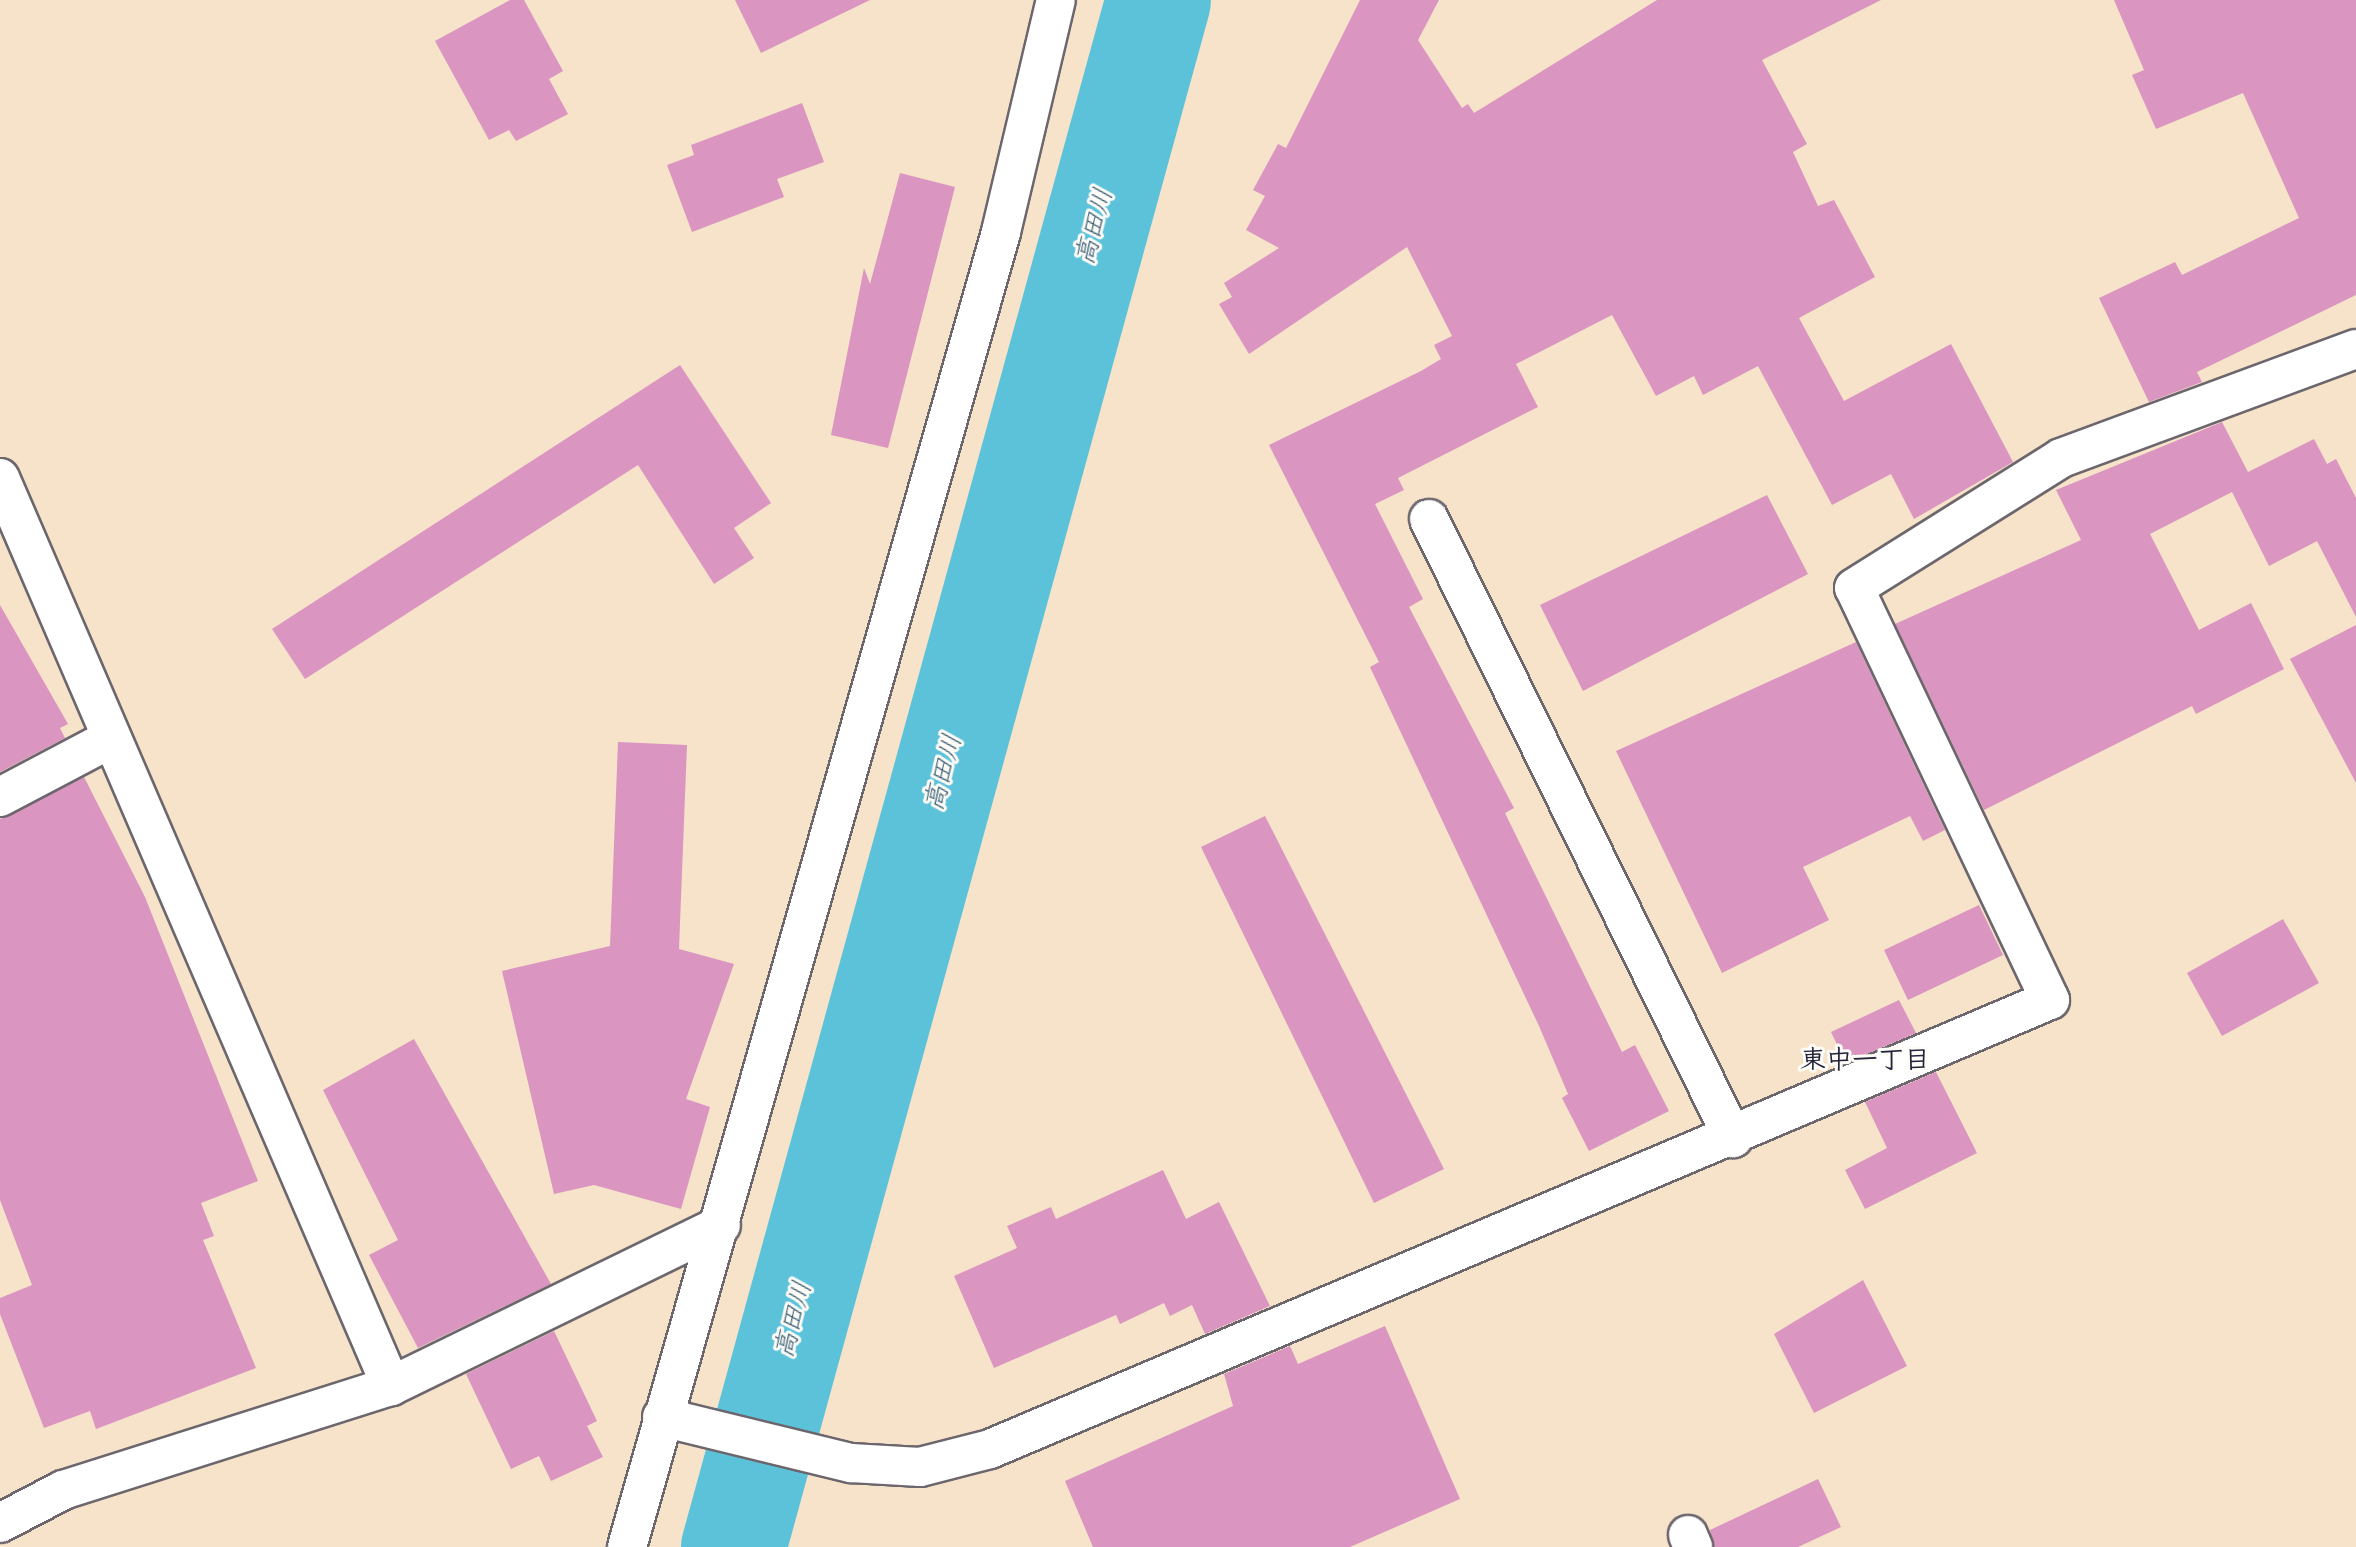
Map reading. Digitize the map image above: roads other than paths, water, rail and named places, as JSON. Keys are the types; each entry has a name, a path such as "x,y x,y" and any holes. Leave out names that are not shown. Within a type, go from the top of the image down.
{"street":[{"path":"627,1547 662,1417 721,1225 1001,232 1056,0"},
{"path":"662,1417 716,1426 851,1463 920,1467 990,1449 1733,1138 2050,1000 1854,588 2061,458 2356,349"},
{"path":"0,478 108,740 391,1386"},
{"path":"1429,519 1733,1138"},
{"path":"0,797 108,740"},
{"path":"0,1523 63,1490 391,1386 721,1225"}],"waterway":[{"name":"高田川","path":"733,1547 1158,0"}],"district":[{"name":"東中一丁目","path":"1865,1062"}]}
